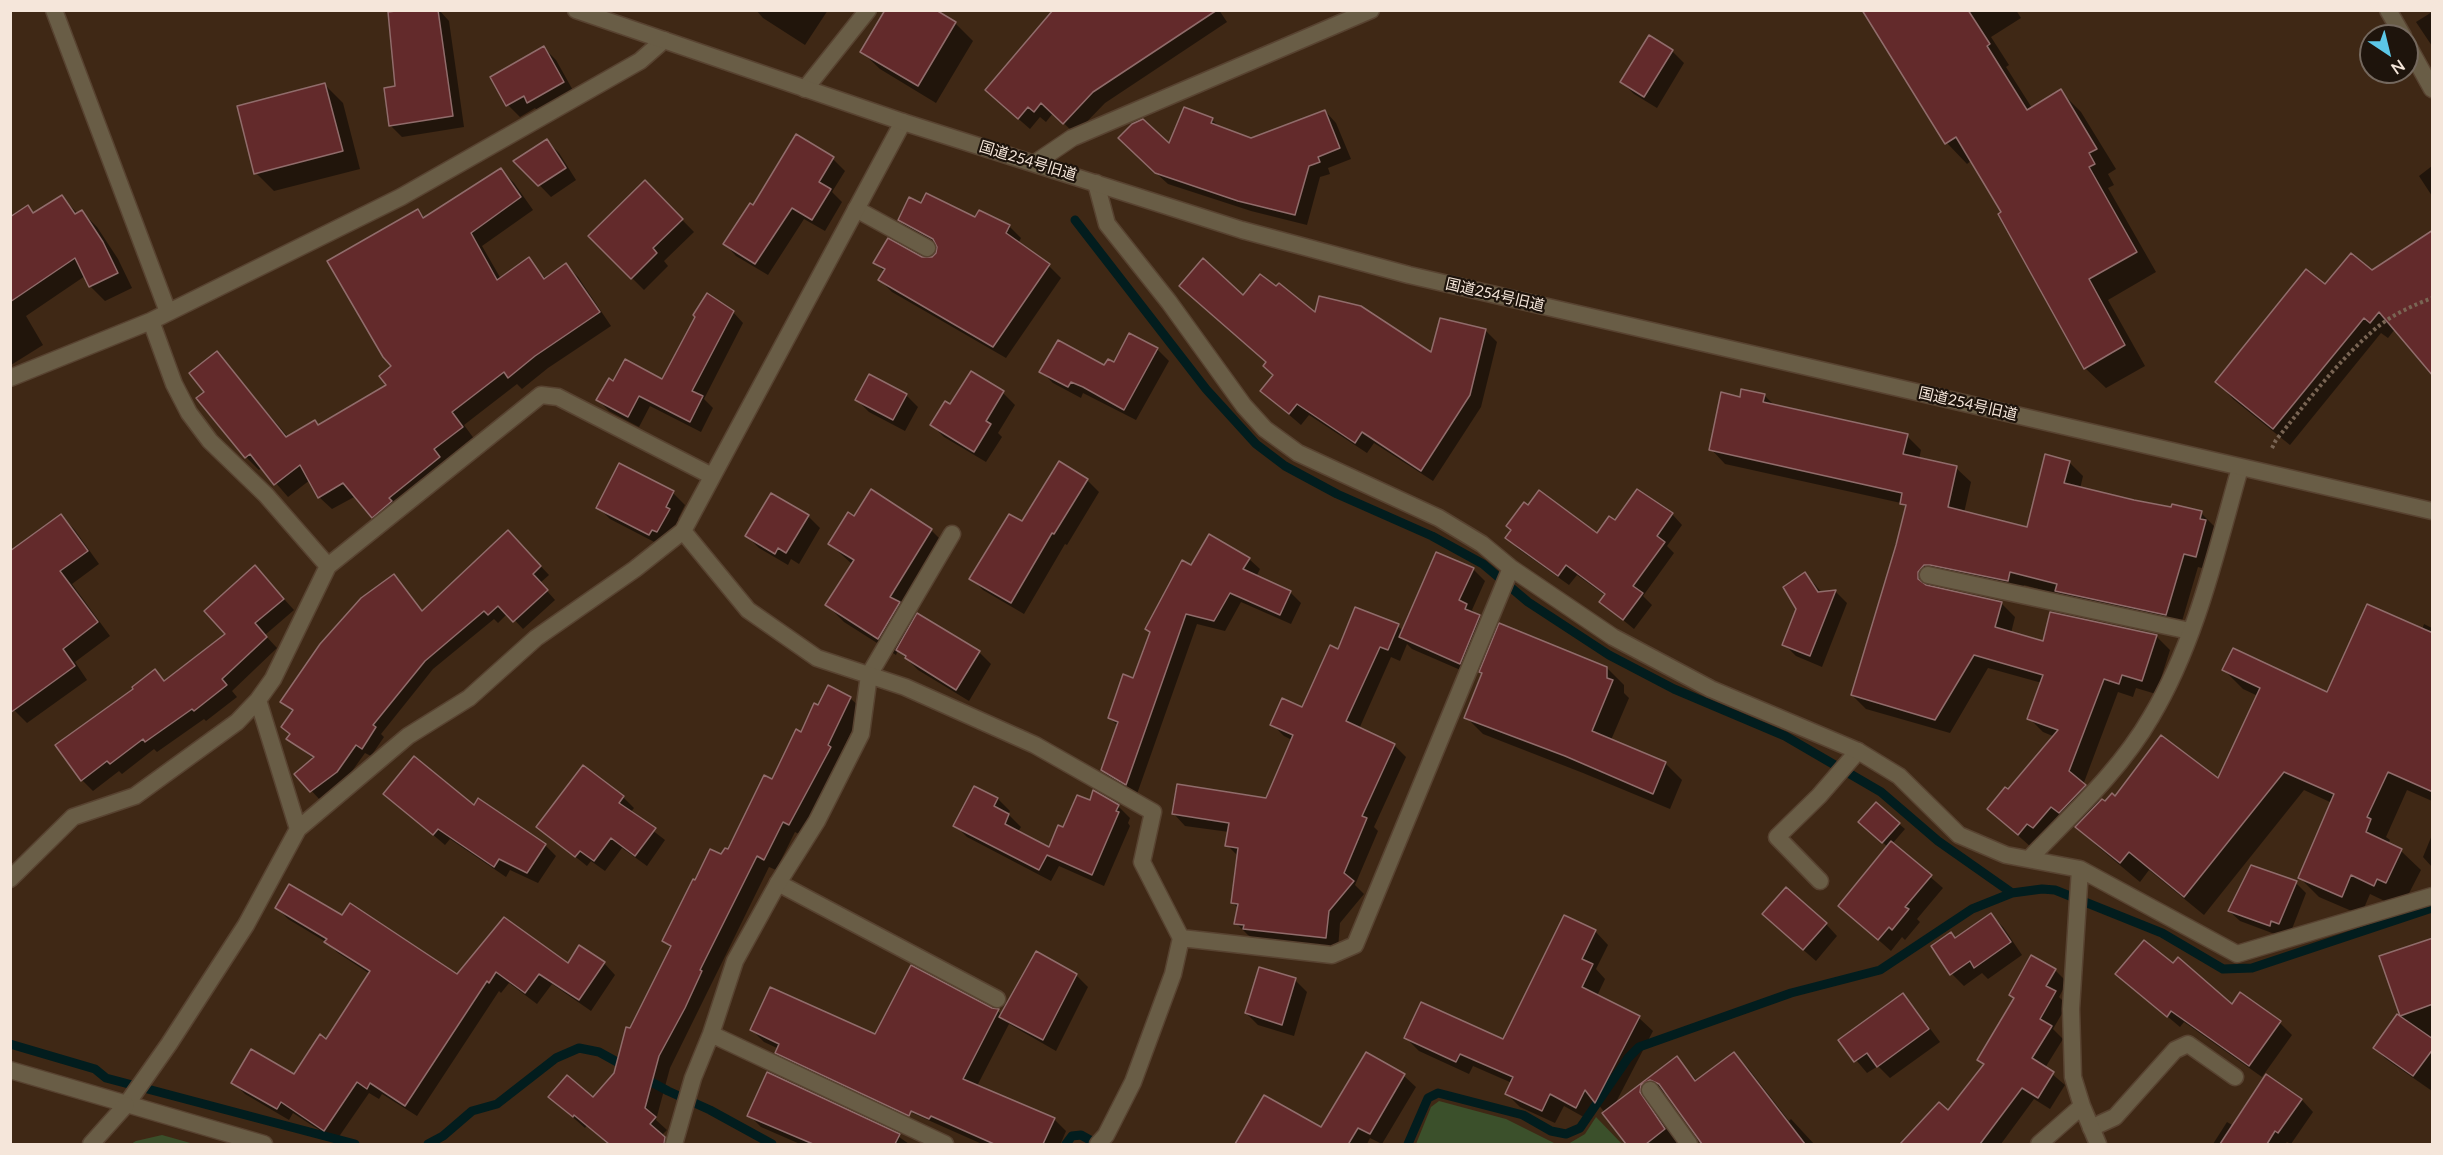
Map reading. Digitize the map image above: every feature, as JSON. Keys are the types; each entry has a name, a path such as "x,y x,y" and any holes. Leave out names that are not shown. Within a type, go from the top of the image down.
{"street":[{"path":"54,10 168,312"},
{"name":"国道254号旧道","path":"576,10 903,122 1242,230 1409,275 2433,511"},
{"path":"805,89 868,10"},
{"path":"1035,163 1072,138 1371,10"},
{"path":"2388,10 2396,24"},
{"path":"10,378 151,321 401,197 640,61 664,40"},
{"path":"2419,65 2433,89"},
{"path":"90,1144 126,1105 169,1044 246,925 298,829 408,736 469,698 536,638 635,569 683,531 903,122"},
{"path":"1096,183 1107,224 1169,302 1244,406 1265,429 1298,453 1439,518 1482,544 1511,568 1613,637 1710,689 1858,751 1899,776 1959,836 2006,855 2080,869 2237,954 2433,896"},
{"path":"856,209 927,248"},
{"path":"151,321 174,384 189,413 210,441 266,495 328,566"},
{"path":"10,879 73,817 135,796 237,722 258,700 273,679 328,566 541,394 558,397 712,476"},
{"path":"2029,859 2100,785 2151,718 2184,648 2211,571 2240,468"},
{"path":"683,531 748,610 817,658 905,687 1035,745 1153,812 1142,862 1180,938 1173,974 1132,1082 1106,1135 1098,1144"},
{"path":"674,1144 693,1078 711,1034 735,961 778,882 816,821 861,734 869,675 952,534"},
{"path":"1180,938 1332,955 1355,945 1511,568"},
{"path":"1928,575 2190,631"},
{"path":"258,700 298,829"},
{"path":"1820,881 1777,837 1819,796 1858,751"},
{"path":"2080,869 2071,1009 2073,1077 2098,1144"},
{"path":"778,882 997,999"},
{"path":"711,1034 945,1144"},
{"path":"2091,1128 2115,1117 2175,1050 2188,1044 2235,1077"},
{"path":"10,1070 264,1144"},
{"path":"1650,1090 1689,1144"},
{"path":"2039,1144 2082,1106"}],"path":[{"path":"2260,472 2276,440 2333,372 2377,327 2417,304 2433,298"}],"green space":[{"path":"1439,1101 1506,1119 1556,1144 1416,1144 1431,1107"},
{"path":"1596,1117 1622,1144 1568,1144 1585,1134"},
{"path":"162,1135 194,1144 131,1144"}],"building":[{"path":"438,10 453,116 389,126 384,88 395,86 388,12"},
{"path":"885,10 936,10 956,22 918,86 860,52"},
{"path":"1053,10 1217,10 1093,92 1063,124 1041,103 1034,112 1028,107 1018,119 985,90"},
{"path":"1862,10 1968,10 1990,44 1987,46 2027,110 2061,89 2097,149 2089,153 2095,164 2089,167 2137,252 2089,279 2125,345 2084,369 1998,214 2001,212 1956,137 1945,144"},
{"path":"1649,35 1673,50 1644,97 1620,82"},
{"path":"544,46 564,82 527,103 524,96 506,106 490,77"},
{"path":"325,83 343,151 254,174 237,106"},
{"path":"1184,107 1213,118 1211,123 1251,138 1325,110 1340,148 1318,157 1320,162 1309,166 1295,215 1238,201 1155,173 1118,138 1132,124 1143,119 1169,143"},
{"path":"796,134 834,157 819,182 831,189 812,220 792,208 755,264 723,244 750,203 753,205"},
{"path":"547,139 566,168 538,186 513,161"},
{"path":"501,168 521,197 471,233 497,280 529,257 544,279 566,263 600,312 535,356 508,378 504,372 452,412 463,427 434,449 440,457 389,498 392,501 372,518 343,483 318,498 300,465 274,485 250,454 245,458 196,398 204,392 189,373 217,351 286,437 315,420 318,425 386,385 379,376 391,366 383,357 327,261 418,209 423,218"},
{"path":"645,180 683,219 653,248 657,253 631,279 588,236"},
{"path":"926,193 975,217 979,210 1010,225 1006,233 1050,264 993,347 878,280 885,269 873,263 888,238 922,257 932,257 936,253 937,247 933,239 898,220 909,197 921,203"},
{"path":"62,195 75,214 82,210 103,242 118,273 89,287 75,258 10,302 10,217 28,205 33,213"},
{"path":"2433,230 2433,376 2379,312 2370,323 2364,318 2273,429 2215,382 2306,269 2325,284 2351,253 2372,270"},
{"path":"1203,258 1243,295 1260,274 1276,286 1279,283 1315,312 1319,296 1361,306 1431,352 1440,318 1486,329 1470,395 1421,471 1362,432 1355,443 1297,404 1289,414 1260,391 1273,375 1263,366 1266,362 1179,286"},
{"path":"707,293 734,311 692,391 703,396 690,422 639,396 628,417 596,400 609,378 613,381 625,359 662,379 695,317 693,315"},
{"path":"1129,333 1158,348 1124,410 1083,387 1071,382 1068,387 1039,372 1058,340 1104,365 1108,359 1114,362"},
{"path":"971,371 1004,391 986,421 991,424 974,452 930,425 945,401 950,404"},
{"path":"869,374 907,394 893,420 855,400"},
{"path":"1741,389 1765,394 1763,402 1908,434 1903,454 1957,466 1948,507 2027,527 2045,454 2070,461 2064,483 2134,500 2171,507 2172,504 2202,511 2200,519 2206,520 2196,557 2184,554 2166,615 2055,591 2057,584 2010,572 2008,581 1930,565 1924,565 1918,572 1918,579 1926,585 2002,602 1995,627 2043,641 2050,612 2157,635 2142,681 2122,675 2119,684 2104,679 2069,771 2086,785 2059,813 2051,807 2033,828 2027,824 2018,835 1987,809 2005,787 2008,789 2058,730 2027,719 2043,675 1974,655 1935,720 1851,695 1896,545 1906,505 1900,504 1902,493 1709,450 1721,392 1740,397"},
{"path":"1059,461 1088,479 1054,534 1052,533 1011,603 969,579 1009,514 1022,521"},
{"path":"619,463 674,491 666,507 670,509 657,532 652,530 649,535 596,508"},
{"path":"871,489 932,529 890,597 900,602 878,639 825,605 854,560 828,544 848,512 854,516"},
{"path":"1637,489 1673,513 1657,536 1665,542 1633,586 1643,593 1623,620 1599,602 1605,594 1566,565 1558,576 1505,538 1511,530 1506,526 1524,502 1528,505 1539,490 1597,533 1609,516 1615,520"},
{"path":"771,493 809,515 786,553 778,548 775,554 745,536"},
{"path":"61,514 88,551 60,571 98,622 63,649 75,666 10,713 10,551"},
{"path":"508,530 541,566 533,574 548,590 513,622 498,606 488,615 484,611 425,661 373,725 376,727 362,749 356,745 337,772 310,792 294,774 314,757 286,739 290,734 281,727 293,710 280,702 320,644 361,598 394,574 422,611"},
{"path":"1209,534 1250,558 1243,569 1291,591 1280,615 1230,593 1214,621 1186,614 1126,785 1101,770 1118,722 1108,718 1123,674 1133,678 1150,632 1145,629 1182,560 1191,565"},
{"path":"1436,552 1474,568 1459,600 1467,604 1465,609 1480,615 1460,664 1399,637"},
{"path":"255,565 284,599 255,623 267,637 222,679 227,685 194,711 192,709 145,742 143,739 110,764 107,761 81,781 55,745 133,689 132,687 155,669 164,681 225,634 204,611"},
{"path":"1805,572 1818,592 1836,590 1810,656 1782,645 1796,609 1783,587"},
{"path":"2367,604 2433,633 2433,792 2388,772 2367,817 2371,819 2366,832 2402,849 2386,883 2377,879 2374,886 2351,875 2342,897 2298,878 2334,794 2284,772 2184,897 2129,852 2120,863 2075,827 2102,799 2105,801 2112,793 2115,796 2161,735 2218,778 2260,688 2222,670 2233,648 2327,692"},
{"path":"1355,607 1399,624 1388,650 1380,647 1346,721 1395,744 1362,816 1367,818 1344,873 1354,881 1329,911 1326,938 1243,929 1244,925 1234,924 1238,904 1231,903 1238,848 1225,846 1229,823 1172,814 1177,784 1266,798 1293,735 1270,725 1282,698 1302,707 1330,645 1338,649"},
{"path":"917,613 980,651 956,690 896,650"},
{"path":"1499,623 1607,667 1607,678 1613,680 1592,731 1666,762 1653,794 1565,756 1464,718 1482,673 1479,672"},
{"path":"828,685 851,697 828,745 831,747 789,825 783,822 764,860 757,856 700,970 702,971 685,1008 659,1056 645,1108 656,1117 650,1124 665,1137 664,1144 609,1144 548,1097 567,1075 593,1097 614,1073 626,1027 630,1028 671,946 662,941 693,879 695,880 710,849 721,854 725,848 728,849 764,775 772,779 796,729 801,732 814,703 818,705"},
{"path":"414,756 474,805 478,798 546,844 527,873 499,859 494,867 438,829 433,835 383,794"},
{"path":"583,765 624,796 619,803 656,828 635,856 611,838 594,861 580,851 575,857 536,827"},
{"path":"974,786 998,798 994,806 1009,814 1005,824 1049,847 1058,825 1063,827 1077,795 1090,800 1093,790 1119,805 1116,811 1119,812 1092,875 1047,855 1039,870 953,826"},
{"path":"1876,802 1900,823 1882,843 1858,822"},
{"path":"1891,841 1932,875 1905,907 1909,909 1892,930 1889,927 1878,940 1838,906"},
{"path":"2251,865 2297,881 2279,924 2271,921 2270,926 2228,911"},
{"path":"289,884 342,915 350,903 457,974 504,917 568,963 579,945 605,962 579,1000 539,974 525,993 496,972 489,983 487,981 405,1106 370,1083 367,1089 357,1082 324,1131 281,1102 277,1109 231,1083 251,1049 294,1074 320,1034 326,1039 370,971 324,942 327,939 275,908"},
{"path":"1786,887 1827,923 1803,950 1762,914"},
{"path":"1991,913 2011,942 1974,968 1970,961 1950,975 1931,946 1951,932 1955,938"},
{"path":"1564,915 1596,930 1582,959 1593,964 1582,987 1640,1016 1595,1103 1585,1090 1576,1108 1550,1094 1542,1111 1505,1094 1513,1077 1460,1054 1456,1062 1404,1038 1421,1002 1503,1039"},
{"path":"2433,938 2433,1004 2400,1016 2379,956"},
{"path":"2144,940 2173,963 2178,957 2232,1004 2240,992 2281,1021 2249,1066 2171,1011 2167,1017 2115,974"},
{"path":"1036,951 1077,974 1043,1040 999,1017"},
{"path":"2031,955 2056,969 2046,986 2056,991 2040,1019 2052,1026 2032,1058 2054,1072 2038,1098 2022,1088 1980,1144 1900,1144 1939,1102 1948,1110 1984,1064 1977,1060 2014,998 2009,995"},
{"path":"911,965 992,1008 999,1009 963,1079 1055,1118 1043,1144 994,1144 931,1116 929,1119 911,1111 909,1116 775,1053 779,1044 750,1030 770,987 875,1034"},
{"path":"1259,967 1296,978 1282,1025 1245,1013"},
{"path":"1903,993 1929,1029 1877,1067 1867,1053 1854,1062 1838,1040"},
{"path":"2397,1014 2433,1039 2433,1049 2413,1076 2373,1048"},
{"path":"1366,1052 1405,1074 1370,1134 1358,1128 1349,1143 1352,1144 1235,1144 1264,1095 1321,1127"},
{"path":"1734,1052 1805,1144 1702,1144 1659,1084 1650,1080 1641,1085 1640,1092 1665,1129 1646,1144 1626,1144 1602,1113 1677,1056 1695,1081"},
{"path":"767,1072 900,1134 895,1144 813,1144 747,1116"},
{"path":"2266,1074 2302,1099 2278,1133 2275,1131 2267,1144 2220,1144"}],"waterway":[{"path":"1075,220 1206,389 1256,444 1285,466 1337,494 1432,536 1483,564 1528,602 1609,655 1674,689 1785,736 1881,792 1938,841 2012,893 2042,889 2055,890 2162,933 2223,969 2252,968 2432,908"},
{"path":"1408,1144 1428,1098 1438,1093 1523,1115 1551,1131 1566,1134 1580,1128 1628,1058 1639,1047 1791,993 1880,970 1972,909 2012,893"},
{"path":"10,1044 95,1069 106,1078 355,1144"},
{"path":"428,1144 443,1136 472,1111 497,1104 556,1058 579,1048 599,1052 628,1068"},
{"path":"642,1077 710,1110 772,1144"},
{"path":"1066,1144 1072,1136 1081,1135 1097,1144"}]}
